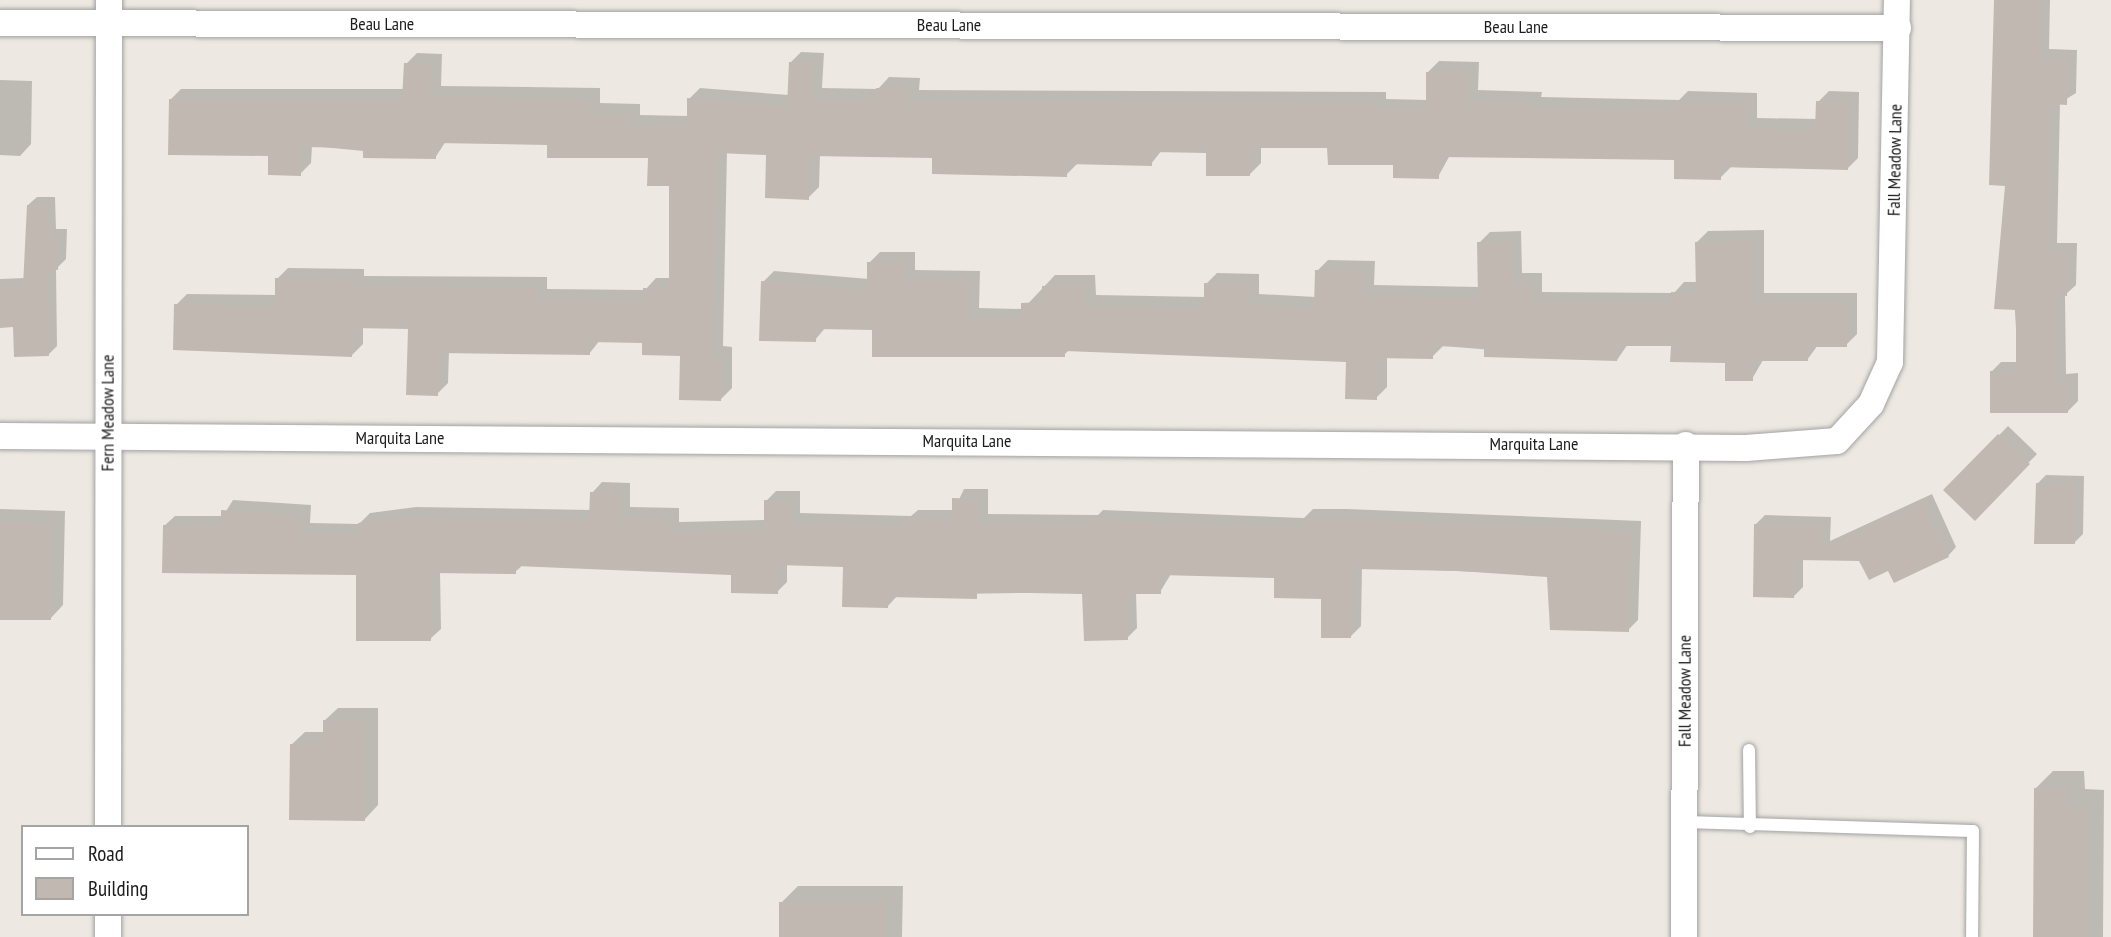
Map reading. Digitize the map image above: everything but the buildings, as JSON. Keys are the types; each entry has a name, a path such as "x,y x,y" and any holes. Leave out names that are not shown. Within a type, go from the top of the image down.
{"street":[{"name":"Fall Meadow Lane","path":"1890,362 1897,0"},
{"name":"Beau Lane","path":"0,23 109,12 1898,28"},
{"name":"Fern Meadow Lane","path":"108,825 109,12"},
{"name":"Marquita Lane","path":"0,436 1686,445 1746,449 1838,441 1871,404 1890,362"},
{"name":"Fall Meadow Lane","path":"1684,937 1686,445"},
{"path":"108,916 108,937"}],"lane":[{"path":"1749,750 1750,827"},
{"path":"1685,822 1750,827 1973,831 1972,937"}]}
